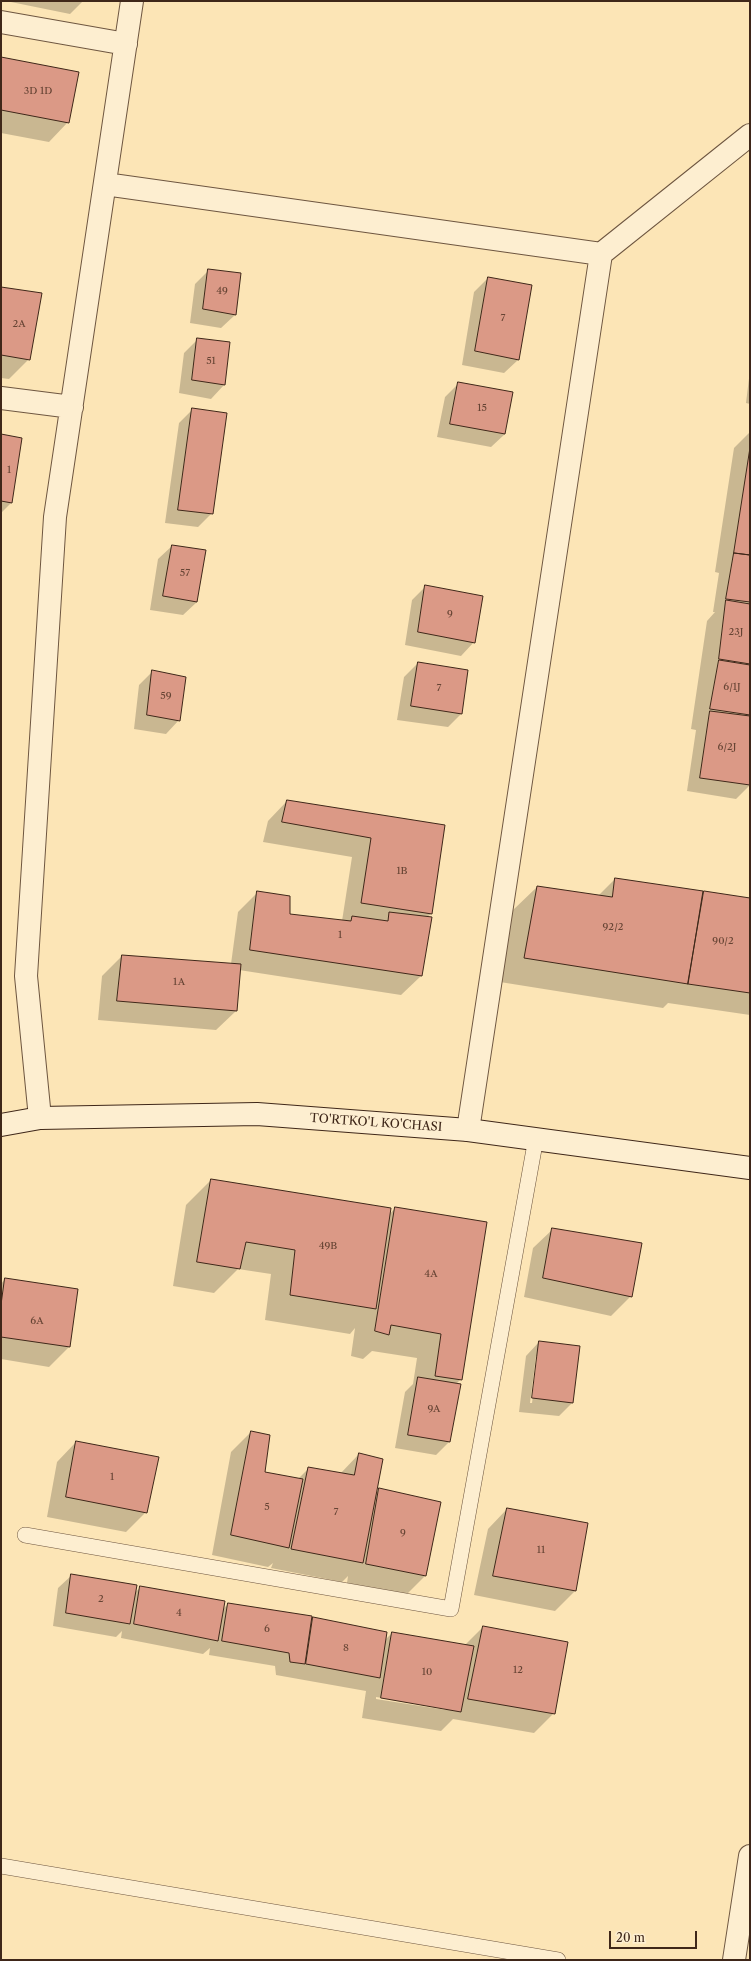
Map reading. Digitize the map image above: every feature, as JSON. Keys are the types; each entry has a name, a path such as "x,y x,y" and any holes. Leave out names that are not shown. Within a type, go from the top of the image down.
{"street":[{"path":"40,1118 26,976 55,517 132,1"},
{"path":"1,22 126,44"},
{"path":"468,1130 601,254 750,135"},
{"path":"105,184 601,254"},
{"path":"1,398 72,407"},
{"name":"TO'RTKO'L KO'CHASI","path":"1,1125 40,1118 257,1114 468,1130 750,1168"},
{"path":"734,1960 750,1856"}],"lane":[{"path":"25,1534 451,1610 536,1138"},
{"path":"1,1866 558,1960"}],"building":[{"path":"1,57 79,72 69,123 1,110"},
{"path":"208,269 241,273 236,315 203,309"},
{"path":"488,277 532,285 519,360 475,351"},
{"path":"1,287 42,293 30,360 1,355"},
{"path":"197,338 230,342 225,385 192,380"},
{"path":"458,382 513,392 505,434 450,424"},
{"path":"192,408 227,413 213,514 178,510"},
{"path":"1,434 22,438 12,503 1,501"},
{"path":"750,448 750,555 734,553"},
{"path":"172,545 206,550 197,602 163,596"},
{"path":"734,553 750,555 750,602 726,599"},
{"path":"425,585 483,596 475,643 418,632"},
{"path":"726,600 750,604 750,664 719,659"},
{"path":"719,660 750,665 750,715 710,709"},
{"path":"418,662 468,670 462,714 411,706"},
{"path":"152,670 186,677 180,721 147,715"},
{"path":"710,711 750,716 750,785 700,778"},
{"path":"287,800 445,825 432,914 361,903 371,838 282,822"},
{"path":"615,878 703,891 688,984 524,958 537,886 612,897"},
{"path":"257,891 290,896 290,914 351,921 352,916 388,921 389,912 432,917 422,976 250,950"},
{"path":"704,891 750,898 750,993 688,984"},
{"path":"122,955 241,964 237,1011 117,1001"},
{"path":"211,1179 391,1208 376,1309 290,1295 295,1250 246,1242 240,1269 197,1262"},
{"path":"395,1207 487,1222 462,1380 435,1376 441,1334 391,1325 389,1335 375,1331"},
{"path":"552,1228 642,1243 632,1297 543,1278"},
{"path":"5,1278 78,1289 70,1347 1,1337 1,1305"},
{"path":"539,1341 580,1346 573,1403 532,1398"},
{"path":"418,1377 461,1384 450,1442 408,1435"},
{"path":"251,1431 270,1435 265,1472 303,1479 289,1548 231,1535"},
{"path":"76,1441 159,1457 147,1513 66,1497"},
{"path":"359,1453 383,1459 363,1563 291,1549 308,1467 354,1475"},
{"path":"379,1488 441,1502 426,1576 366,1564"},
{"path":"507,1508 588,1523 576,1591 493,1576"},
{"path":"71,1574 137,1585 130,1624 66,1613"},
{"path":"140,1586 225,1601 218,1641 134,1624"},
{"path":"228,1603 312,1616 305,1664 290,1662 289,1653 222,1641"},
{"path":"313,1617 387,1632 380,1678 306,1664"},
{"path":"483,1626 568,1642 555,1714 468,1699"},
{"path":"392,1632 474,1646 461,1712 381,1698"}]}
